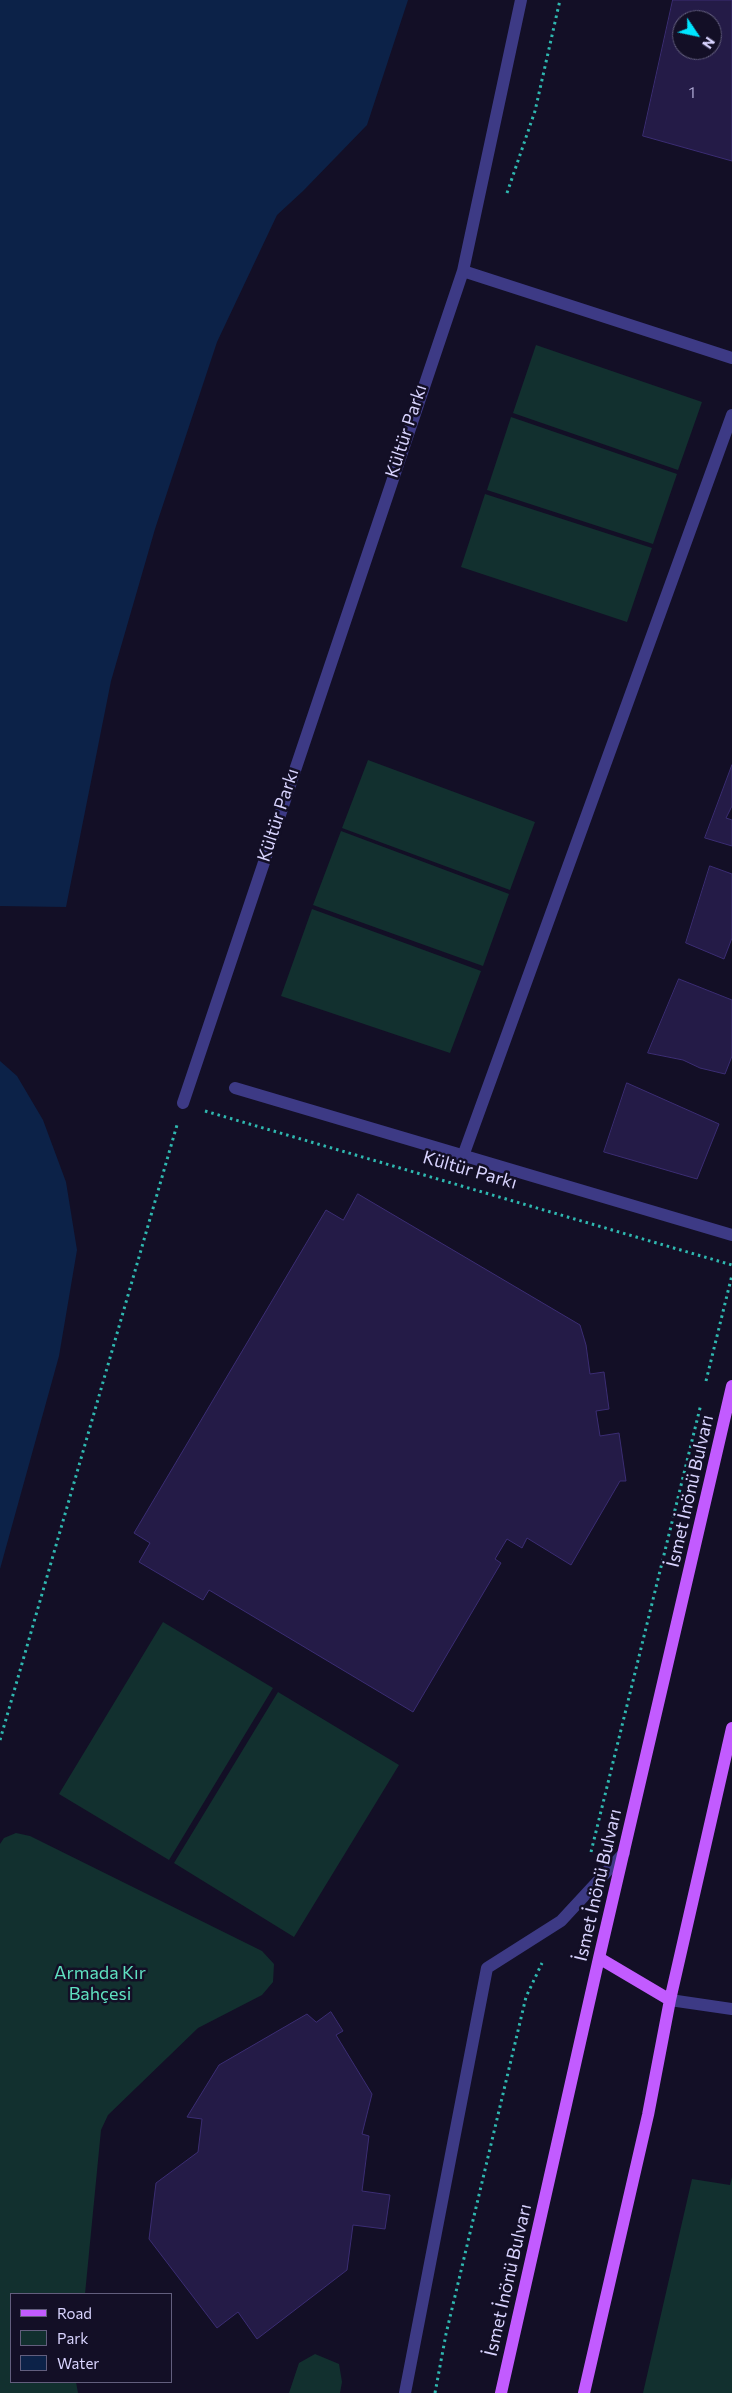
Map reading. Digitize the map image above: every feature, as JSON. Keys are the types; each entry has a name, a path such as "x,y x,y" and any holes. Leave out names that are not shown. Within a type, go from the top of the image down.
{"main road":[{"name":"İsmet İnönü Bulvarı","path":"501,2393 599,1958 732,1386"},
{"path":"584,2393 648,2115 670,2000 732,1728"},
{"path":"599,1958 670,2000"}],"street":[{"name":"Kültür Parkı","path":"183,1103 463,271 521,0"},
{"path":"463,271 732,358"},
{"path":"463,1156 732,415"},
{"path":"235,1088 732,1235"},
{"path":"404,2393 487,1968 561,1921 624,1852"},
{"path":"670,2000 732,2009"}],"path":[{"path":"506,194 535,111 560,0"},
{"path":"0,1740 183,1103"},
{"name":"Kültür Parkı","path":"196,1108 732,1265"},
{"path":"704,1391 732,1275"},
{"path":"588,1861 701,1400"},
{"path":"435,2393 446,2334 526,1997 561,1921"}],"green space":[{"path":"536,345 702,402 678,470 513,413"},
{"path":"511,417 677,474 653,544 487,490"},
{"path":"485,494 652,548 627,622 461,567"},
{"path":"368,760 535,822 510,890 342,828"},
{"path":"341,831 509,894 483,966 313,905"},
{"path":"312,909 481,971 450,1053 281,996"},
{"path":"163,1622 273,1688 169,1860 59,1794"},
{"path":"278,1692 399,1765 294,1937 174,1863"},
{"name":"Armada Kır Bahçesi","path":"16,1833 30,1836 262,1951 274,1964 273,1982 262,1995 198,2028 108,2115 101,2130 85,2293 10,2293 10,2383 76,2383 78,2393 0,2393 0,1844 4,1838"},
{"path":"732,2177 732,2393 643,2393 692,2179 730,2185"},
{"path":"315,2354 339,2364 342,2382 340,2393 289,2393 299,2363"}],"water":[{"path":"0,0 408,0 367,125 277,215 217,342 155,529 111,681 66,907 0,906"},
{"path":"0,1061 17,1076 43,1120 66,1182 77,1250 59,1356 0,1569"}],"building":[{"path":"673,0 732,0 732,161 643,136"},
{"path":"732,765 732,806 726,818 732,820 732,846 705,838"},
{"path":"710,866 732,874 732,938 724,959 686,943"},
{"path":"679,979 732,1000 732,1056 725,1074 700,1068 683,1060 648,1053"},
{"path":"627,1083 719,1124 697,1179 604,1152"},
{"path":"358,1194 580,1325 586,1345 590,1374 604,1372 609,1409 596,1411 600,1436 619,1433 626,1481 620,1481 571,1565 527,1538 522,1548 507,1539 495,1559 501,1563 413,1712 209,1590 203,1600 139,1562 150,1543 134,1533 326,1210 343,1220"},
{"path":"331,2012 343,2031 336,2035 372,2094 362,2134 369,2136 362,2191 390,2195 385,2229 353,2225 347,2270 257,2339 238,2312 217,2328 149,2239 156,2183 198,2152 202,2119 187,2117 219,2065 307,2014 316,2022"}]}
